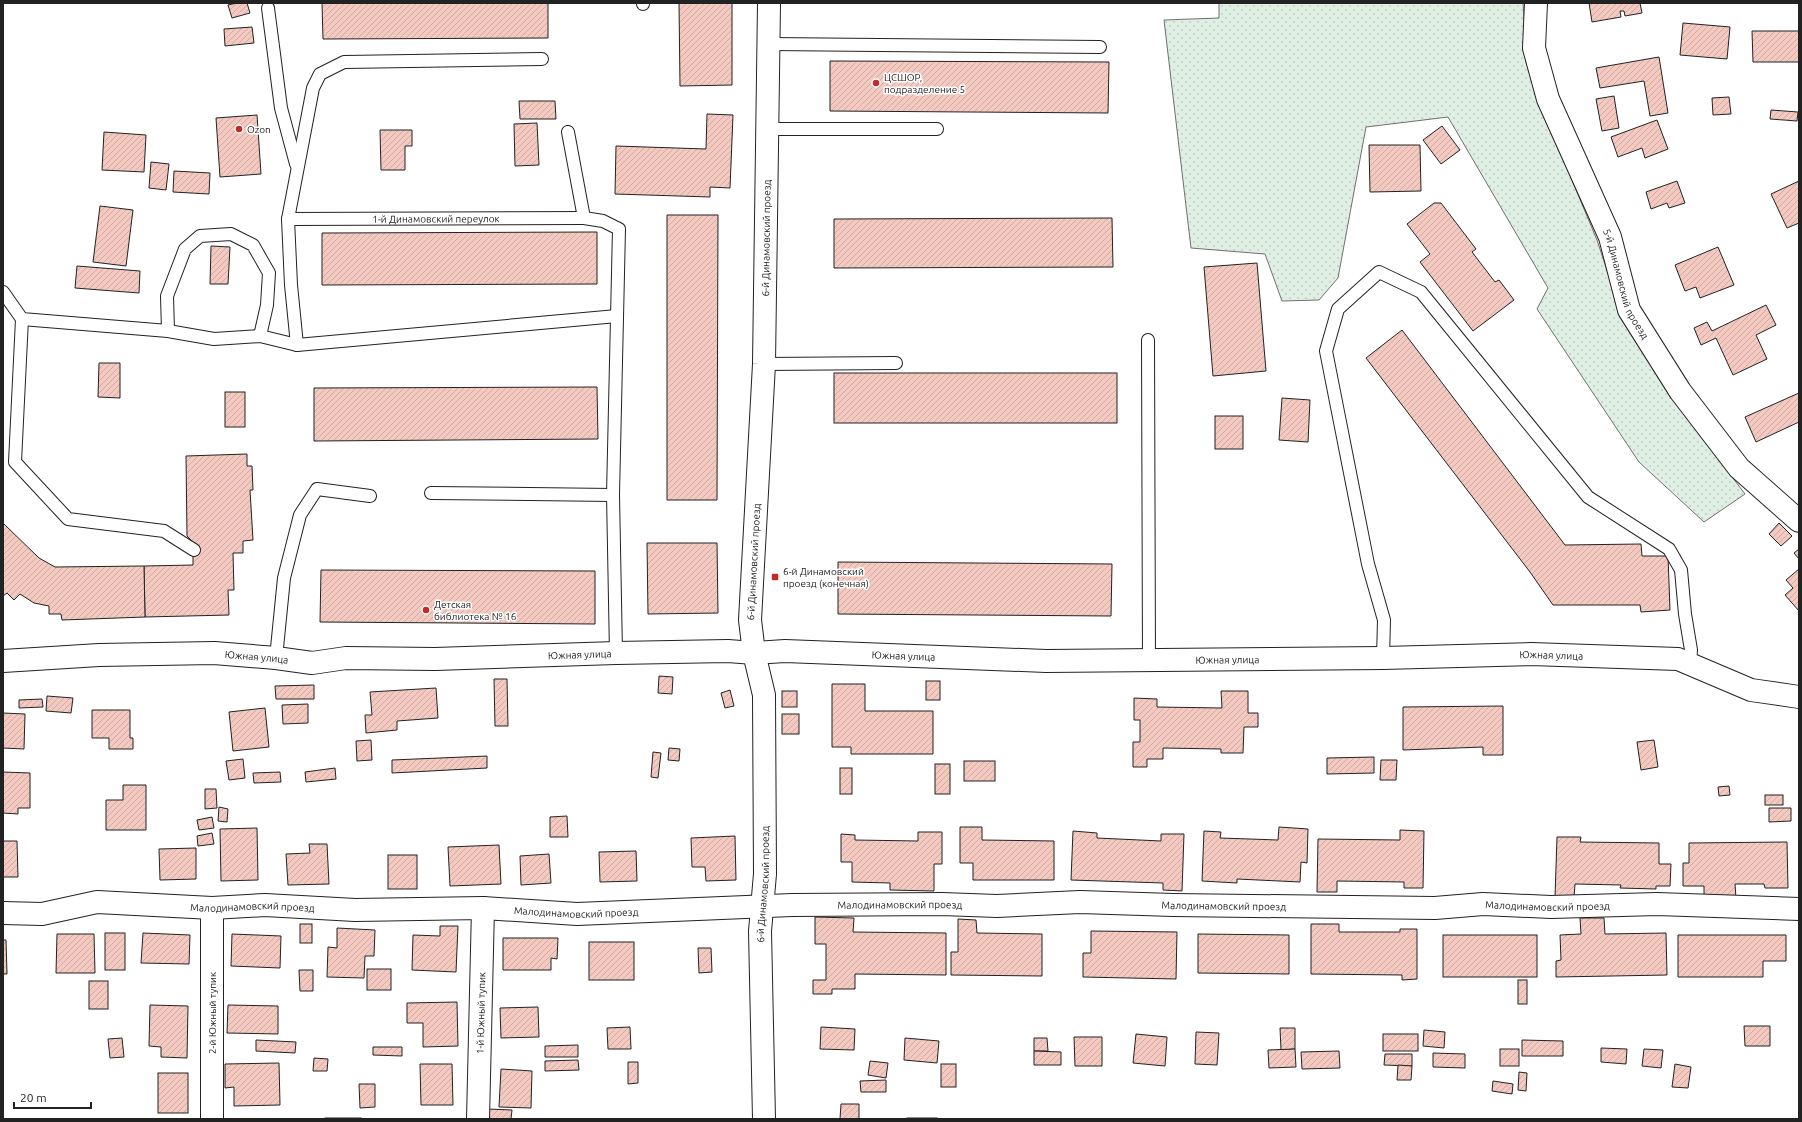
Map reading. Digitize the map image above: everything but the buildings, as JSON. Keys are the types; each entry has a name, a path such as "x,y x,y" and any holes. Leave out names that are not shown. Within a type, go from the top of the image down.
{"street":[{"name":"6-й Динамовский проезд","path":"764,1119 760,931 765,874 764,695 754,653 750,620 764,364 769,3"},
{"name":"5-й Динамовский проезд","path":"1536,3 1534,48 1548,99 1610,237 1629,310 1680,391 1739,468 1799,521"},
{"name":"Южная улица","path":"3,661 99,655 214,653 276,658 312,663 346,658 436,659 728,651 754,653 785,651 1046,661 1383,658 1531,654 1678,659 1751,690 1799,697"},
{"name":"Малодинамовский проезд","path":"3,913 42,914 97,902 212,908 265,905 355,910 483,908 577,914 762,907 942,904 997,906 1080,902 1173,905 1435,908 1483,904 1551,907 1657,904 1799,908"},
{"name":"2-й Южный тупик","path":"212,908 212,1119"},
{"name":"1-й Южный тупик","path":"478,1119 483,908"}],"lane":[{"path":"268,8 281,108 297,168"},
{"path":"768,44 1100,47"},
{"path":"297,345 291,285 288,219 313,88 320,74 344,62 542,59"},
{"path":"768,129 937,129"},
{"path":"568,132 584,218"},
{"name":"1-й Динамовский переулок","path":"288,219 584,218 603,221 619,229 617,316"},
{"path":"168,331 168,296 185,249 200,236 231,234 253,245 268,273 267,305 260,336"},
{"path":"1383,658 1384,620 1368,564 1326,351 1338,309 1379,272 1422,292 1588,497 1670,549 1681,570 1685,614 1691,650 1690,664"},
{"path":"3,292 22,319 15,462 68,519 164,530 194,550"},
{"path":"22,319 168,331 214,339 260,336 297,345 617,316 614,496 616,653"},
{"path":"1148,340 1148,661"},
{"path":"764,364 896,363"},
{"path":"276,658 284,578 300,515 317,489 370,496"},
{"path":"432,493 614,496"}],"green space":[{"path":"1219,3 1523,3 1526,45 1538,99 1597,240 1621,313 1670,395 1745,494 1704,522 1639,462 1537,309 1548,288 1448,117 1366,127 1338,278 1319,300 1282,301 1265,254 1191,248 1164,20 1219,18"}],"place":[{"name":"ЦСШОР, подразделение 5","path":"876,83"},
{"name":"Ozon","path":"239,129"},
{"name":"6-й Динамовский проезд (конечная)","path":"775,577"},
{"name":"Детская библиотека № 16","path":"426,610"}]}
